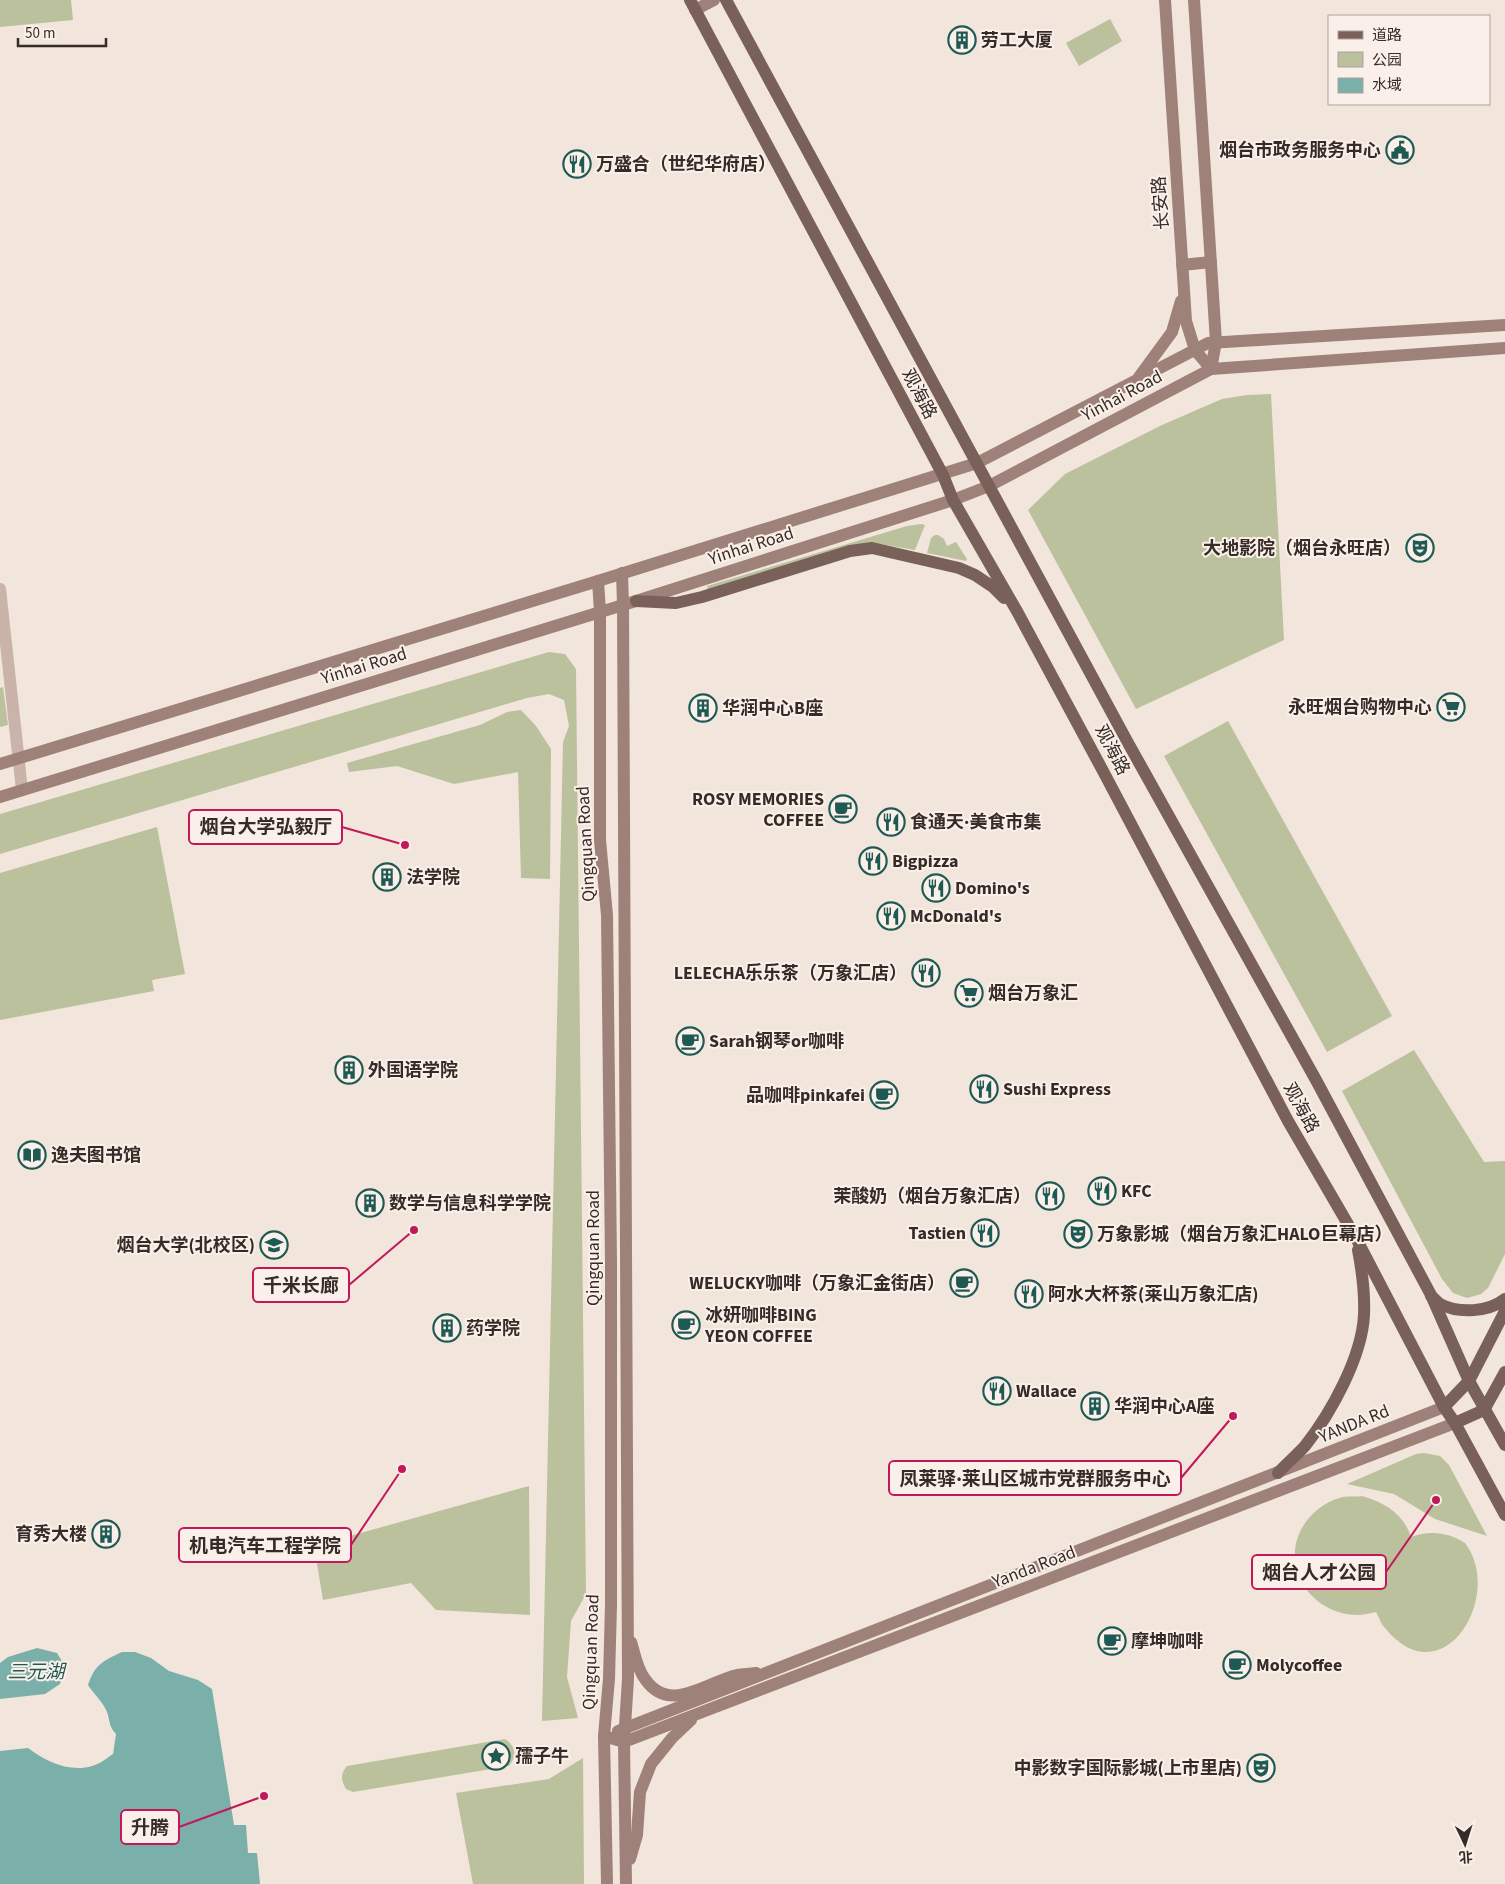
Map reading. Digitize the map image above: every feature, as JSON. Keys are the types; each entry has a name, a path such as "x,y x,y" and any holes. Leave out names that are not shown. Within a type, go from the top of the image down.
{"main road":[{"path":"693,5 714,0"},
{"name":"观海路","path":"726,0 1127,741 1316,1080 1431,1295 1469,1381 1505,1445"},
{"name":"长安路","path":"1165,0 1186,321 1195,350 1211,369"},
{"path":"1194,0 1216,342 1211,369"},
{"name":"观海路","path":"693,5 954,500 1018,613 1288,1121 1356,1238 1444,1407 1455,1423 1505,1515"},
{"path":"1182,265 1211,262"},
{"path":"1136,380 1172,332 1184,287"},
{"name":"Yinhai Road","path":"0,764 977,463 1208,343 1505,326"},
{"name":"Yinhai Road","path":"0,797 636,601 954,500 989,486 1211,369 1505,348"},
{"path":"636,601 676,603 702,597 850,551 872,548 959,568 975,574 993,587 1018,613"},
{"name":"Qingquan Road","path":"622,573 628,1630 628,1679 624,1742"},
{"name":"Qingquan Road","path":"598,581 600,611 600,840 607,915 611,1262 610,1615 609,1679 604,1736 607,1884"},
{"path":"1278,1473 1304,1447 1328,1413 1347,1376 1355,1354 1364,1316 1363,1286 1356,1238"},
{"path":"1431,1295 1440,1304 1457,1309 1474,1310 1488,1307 1505,1299"},
{"path":"1444,1407 1469,1381 1505,1311"},
{"path":"1455,1423 1484,1410 1505,1372"},
{"name":"YANDA Rd","path":"1278,1473 1444,1407"},
{"name":"Yanda Road","path":"624,1742 1455,1423"},
{"name":"Yanda Road","path":"604,1736 1278,1473"},
{"path":"628,1630 638,1665 645,1679 657,1690 668,1695 680,1696 736,1675 771,1672"},
{"path":"626,1871 637,1835 640,1792 651,1764 683,1726 698,1714"},
{"path":"604,1736 624,1742 626,1884"}],"street":[{"path":"0,589 22,790"}],"green space":[{"path":"0,0 71,0 73,20 0,27"},
{"path":"1110,19 1122,41 1079,66 1066,43"},
{"path":"1271,394 1284,640 1136,709 1028,510 1065,474 1162,425 1222,399"},
{"path":"925,525 915,550 880,544 708,591 707,586 907,526"},
{"path":"935,535 944,539 947,546 956,542 967,559 966,561 927,553 931,538"},
{"path":"549,652 565,654 576,669 586,1594 571,1621 567,1677 578,1718 542,1721 563,742 569,726 564,700 549,694 527,698 0,854 0,814"},
{"path":"3,687 8,725 0,727 0,688"},
{"path":"521,710 536,726 551,749 550,879 521,878 518,772 454,784 397,766 349,772 347,763 480,725 507,712"},
{"path":"1228,721 1392,1016 1327,1052 1164,756"},
{"path":"157,827 185,974 152,980 154,991 0,1020 0,873"},
{"path":"1414,1050 1484,1162 1505,1161 1505,1254 1488,1288 1481,1294 1467,1298 1453,1293 1442,1279 1342,1091"},
{"path":"1424,1453 1440,1456 1449,1465 1487,1536 1435,1519 1394,1494 1347,1484 1416,1454"},
{"path":"529,1486 530,1615 436,1610 411,1583 323,1600 314,1546"},
{"path":"1362,1496 1386,1506 1398,1515 1411,1537 1425,1533 1439,1533 1452,1536 1465,1543 1475,1564 1478,1588 1473,1611 1462,1632 1446,1646 1428,1652 1407,1647 1385,1628 1376,1612 1357,1615 1338,1612 1321,1604 1308,1592 1299,1577 1295,1560 1296,1543 1303,1526 1316,1511 1328,1503 1343,1497"},
{"path":"505,1739 514,1751 513,1759 509,1766 353,1792 346,1789 342,1780 342,1774 347,1766"},
{"path":"583,1758 584,1884 473,1884 456,1793 549,1779"}],"water":[{"name":"三元湖","path":"37,1648 57,1653 66,1668 60,1684 45,1694 0,1699 0,1663 8,1657"},
{"name":"三元湖","path":"122,1652 135,1652 151,1658 169,1671 198,1680 212,1689 234,1825 246,1825 248,1853 257,1853 260,1884 0,1884 0,1751 28,1748 50,1761 75,1768 95,1765 113,1754 116,1734 111,1728 103,1705 88,1685 100,1664"}],"place":[{"name":"劳工大厦","path":"962,40"},
{"name":"烟台市政务服务中心","path":"1400,150"},
{"name":"万盛合（世纪华府店）","path":"577,164"},
{"name":"大地影院（烟台永旺店）","path":"1420,548"},
{"name":"永旺烟台购物中心","path":"1451,707"},
{"name":"华润中心B座","path":"703,708"},
{"name":"ROSY MEMORIES COFFEE","path":"843,809"},
{"name":"食通天·美食市集","path":"891,822"},
{"name":"烟台大学弘毅厅","path":"405,845"},
{"name":"Bigpizza","path":"873,861"},
{"name":"法学院","path":"387,877"},
{"name":"Domino's","path":"936,888"},
{"name":"McDonald's","path":"891,916"},
{"name":"LELECHA乐乐茶（万象汇店）","path":"926,973"},
{"name":"烟台万象汇","path":"969,993"},
{"name":"Sarah钢琴or咖啡","path":"690,1041"},
{"name":"外国语学院","path":"349,1070"},
{"name":"Sushi Express","path":"984,1089"},
{"name":"品咖啡pinkafei","path":"884,1095"},
{"name":"逸夫图书馆","path":"32,1155"},
{"name":"KFC","path":"1102,1191"},
{"name":"茉酸奶（烟台万象汇店）","path":"1050,1196"},
{"name":"数学与信息科学学院","path":"370,1203"},
{"name":"千米长廊","path":"414,1230"},
{"name":"Tastien","path":"985,1233"},
{"name":"万象影城（烟台万象汇HALO巨幕店）","path":"1078,1234"},
{"name":"烟台大学(北校区)","path":"274,1245"},
{"name":"WELUCKY咖啡（万象汇金街店）","path":"964,1283"},
{"name":"阿水大杯茶(莱山万象汇店)","path":"1029,1294"},
{"name":"冰妍咖啡BING YEON COFFEE","path":"686,1325"},
{"name":"药学院","path":"447,1328"},
{"name":"Wallace","path":"997,1391"},
{"name":"华润中心A座","path":"1095,1406"},
{"name":"凤莱驿·莱山区城市党群服务中心","path":"1233,1416"},
{"name":"机电汽车工程学院","path":"402,1469"},
{"name":"烟台人才公园","path":"1436,1500"},
{"name":"育秀大楼","path":"106,1534"},
{"name":"摩坤咖啡","path":"1112,1641"},
{"name":"Molycoffee","path":"1237,1665"},
{"name":"孺子牛","path":"496,1756"},
{"name":"中影数字国际影城(上市里店)","path":"1261,1768"},
{"name":"升腾","path":"264,1796"}]}
